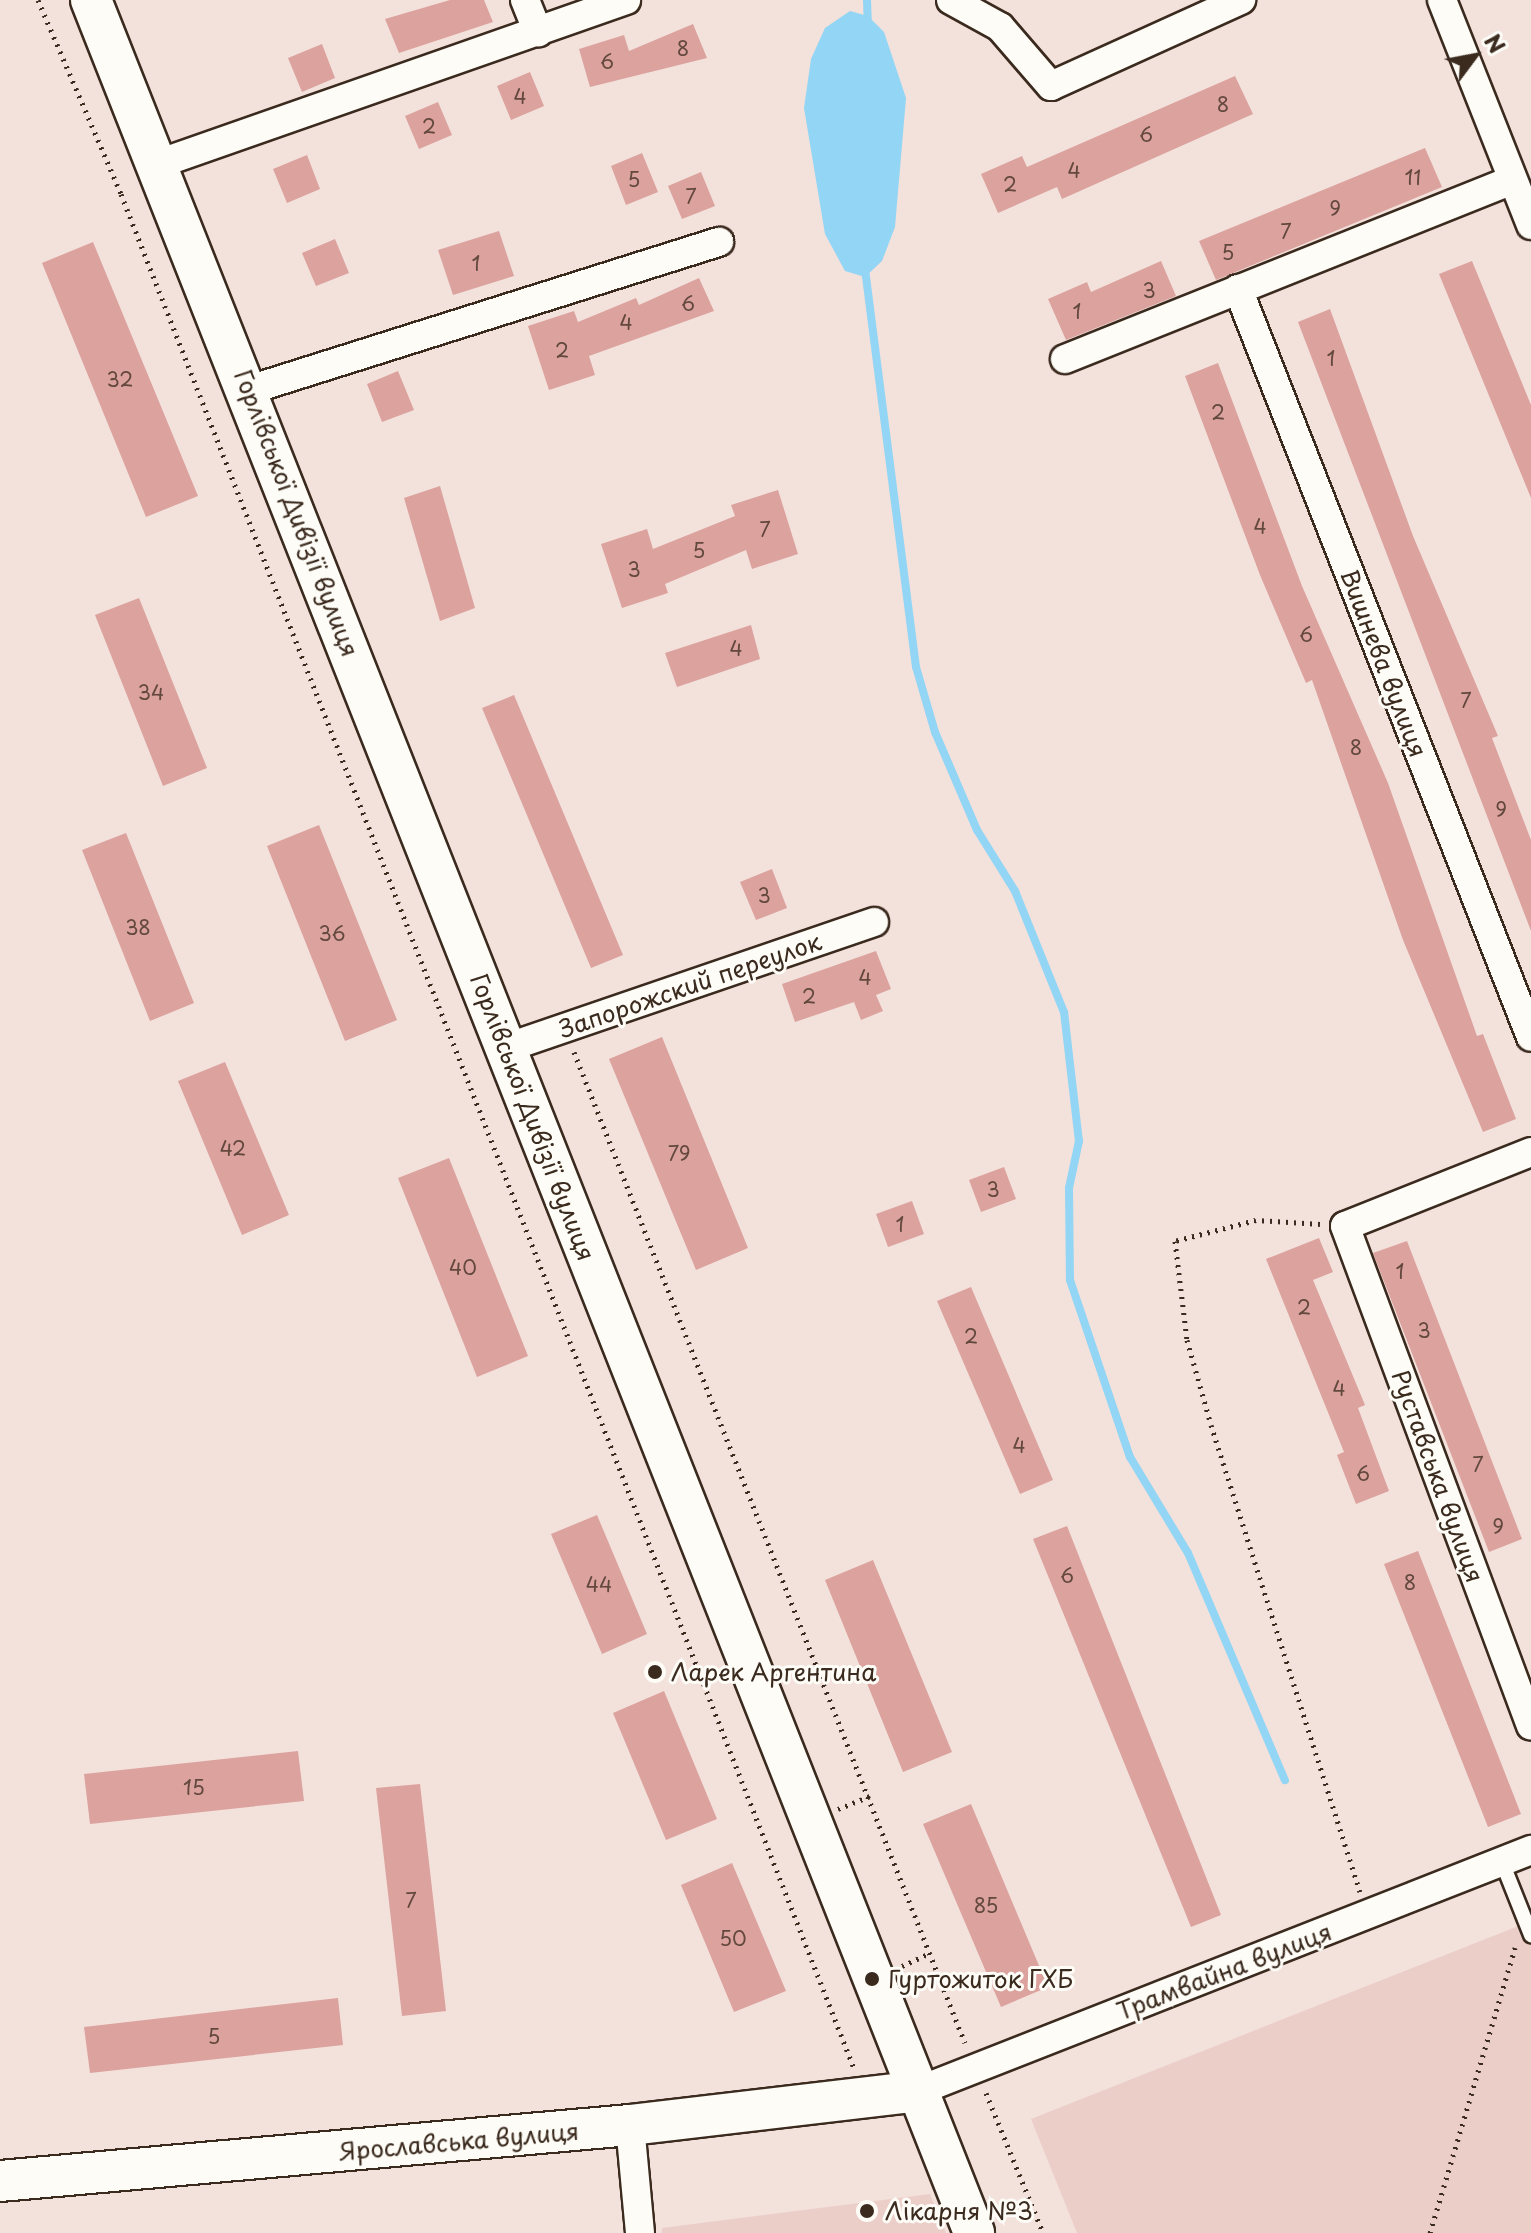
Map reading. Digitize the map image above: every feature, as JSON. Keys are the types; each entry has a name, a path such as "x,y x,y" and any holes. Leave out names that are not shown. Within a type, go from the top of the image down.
{"main road":[{"name":"Горлівської Дивізії вулиця","path":"91,0 249,390 974,2233"},
{"name":"Ярославська вулиця","path":"0,2181 630,2125 918,2091"}],"street":[{"path":"525,0 538,33"},
{"path":"158,164 626,0"},
{"path":"951,0 1000,27 1051,86 1241,0"},
{"path":"1442,0 1531,225"},
{"path":"1065,359 1513,180"},
{"path":"249,390 719,242"},
{"name":"Вишнева вулиця","path":"1238,289 1531,1037"},
{"name":"Запорожский переулок","path":"506,1048 874,922"},
{"path":"1345,1226 1531,1152"},
{"name":"Руставська вулиця","path":"1345,1226 1531,1726"},
{"name":"Трамвайна вулиця","path":"918,2091 1531,1850"},
{"path":"630,2125 640,2233"}],"lane":[{"path":"1502,1862 1531,1935"}],"path":[{"path":"38,0 121,194 865,2097"},
{"path":"565,1028 1043,2233"},
{"path":"1345,1226 1256,1220 1175,1241 1187,1340 1211,1425 1367,1914"},
{"path":"1430,2233 1523,1916"}],"shaded area":[{"path":"1531,1921 1531,2233 1077,2233 1031,2119"},
{"name":"Лікарня №3","path":"930,2194 946,2233 662,2233 662,2228"}],"water":[{"path":"850,11 868,16 884,32 906,98 895,227 882,261 865,277 845,271 825,234 804,108 811,59 825,28"}],"building":[{"path":"450,0 484,0 493,22 399,53 385,19"},
{"path":"693,24 707,58 590,87 579,49 624,35 629,51"},
{"path":"322,44 335,78 302,92 288,58"},
{"path":"530,72 544,106 511,120 497,86"},
{"path":"1235,76 1253,114 1062,199 1057,187 998,213 981,174 1022,156 1027,167"},
{"path":"438,102 452,135 419,149 405,116"},
{"path":"1425,148 1442,187 1216,280 1199,241"},
{"path":"642,153 658,192 626,205 611,166"},
{"path":"307,155 320,189 287,203 273,169"},
{"path":"701,172 715,206 682,219 668,186"},
{"path":"499,231 514,276 453,295 438,250"},
{"path":"335,239 349,273 316,286 302,253"},
{"path":"93,242 198,496 146,517 42,263"},
{"path":"1161,261 1176,296 1066,340 1048,299 1087,282 1091,292"},
{"path":"1472,261 1531,405 1531,498 1439,274"},
{"path":"699,278 714,311 589,356 595,375 549,390 528,326 574,311 578,322 636,298 639,305"},
{"path":"1330,309 1413,536 1498,736 1492,738 1531,840 1531,931 1298,322"},
{"path":"1218,363 1302,586 1388,783 1477,1036 1483,1034 1516,1119 1483,1132 1403,940 1312,680 1306,683 1260,575 1185,376"},
{"path":"398,371 414,410 382,422 367,384"},
{"path":"440,486 475,608 440,621 404,498"},
{"path":"778,490 798,554 752,569 746,550 665,584 668,593 622,608 601,544 647,529 653,549 735,516 731,505"},
{"path":"139,598 207,768 163,786 95,615"},
{"path":"751,625 760,659 677,687 665,653"},
{"path":"514,695 623,955 591,968 482,708"},
{"path":"319,825 397,1020 345,1041 267,846"},
{"path":"126,833 194,1003 150,1021 82,850"},
{"path":"772,869 787,908 756,920 740,882"},
{"path":"876,951 891,989 876,995 883,1011 861,1020 854,1002 795,1022 782,984"},
{"path":"662,1037 748,1248 696,1270 609,1059"},
{"path":"225,1062 289,1215 242,1235 178,1081"},
{"path":"449,1158 528,1356 477,1377 398,1178"},
{"path":"1004,1167 1016,1199 981,1212 969,1180"},
{"path":"912,1201 924,1234 888,1247 876,1214"},
{"path":"1319,1238 1333,1272 1313,1280 1365,1405 1358,1408 1389,1491 1356,1504 1337,1455 1344,1452 1266,1259"},
{"path":"1407,1241 1522,1539 1489,1552 1373,1253"},
{"path":"971,1287 1053,1480 1020,1494 937,1301"},
{"path":"597,1515 647,1634 602,1654 551,1534"},
{"path":"1067,1526 1221,1915 1191,1927 1033,1539"},
{"path":"1418,1551 1521,1814 1488,1827 1384,1564"},
{"path":"873,1560 952,1752 903,1772 825,1580"},
{"path":"664,1691 717,1819 666,1840 613,1713"},
{"path":"298,1751 304,1801 90,1824 84,1774"},
{"path":"420,1784 446,2011 402,2016 376,1788"},
{"path":"971,1804 1048,1987 1001,2007 923,1824"},
{"path":"732,1863 786,1991 734,2012 681,1885"},
{"path":"338,1998 343,2045 90,2073 84,2027"}],"waterway":[{"path":"867,0 868,23"},
{"path":"865,269 916,667 935,732 977,830 1015,891 1064,1012 1079,1141 1069,1188 1070,1280 1130,1457 1188,1553 1285,1780"}],"place":[{"name":"Ларек Аргентина","path":"655,1672"},
{"name":"Гуртожиток ГХБ","path":"872,1979"},
{"name":"Лікарня №3","path":"867,2211"}]}
